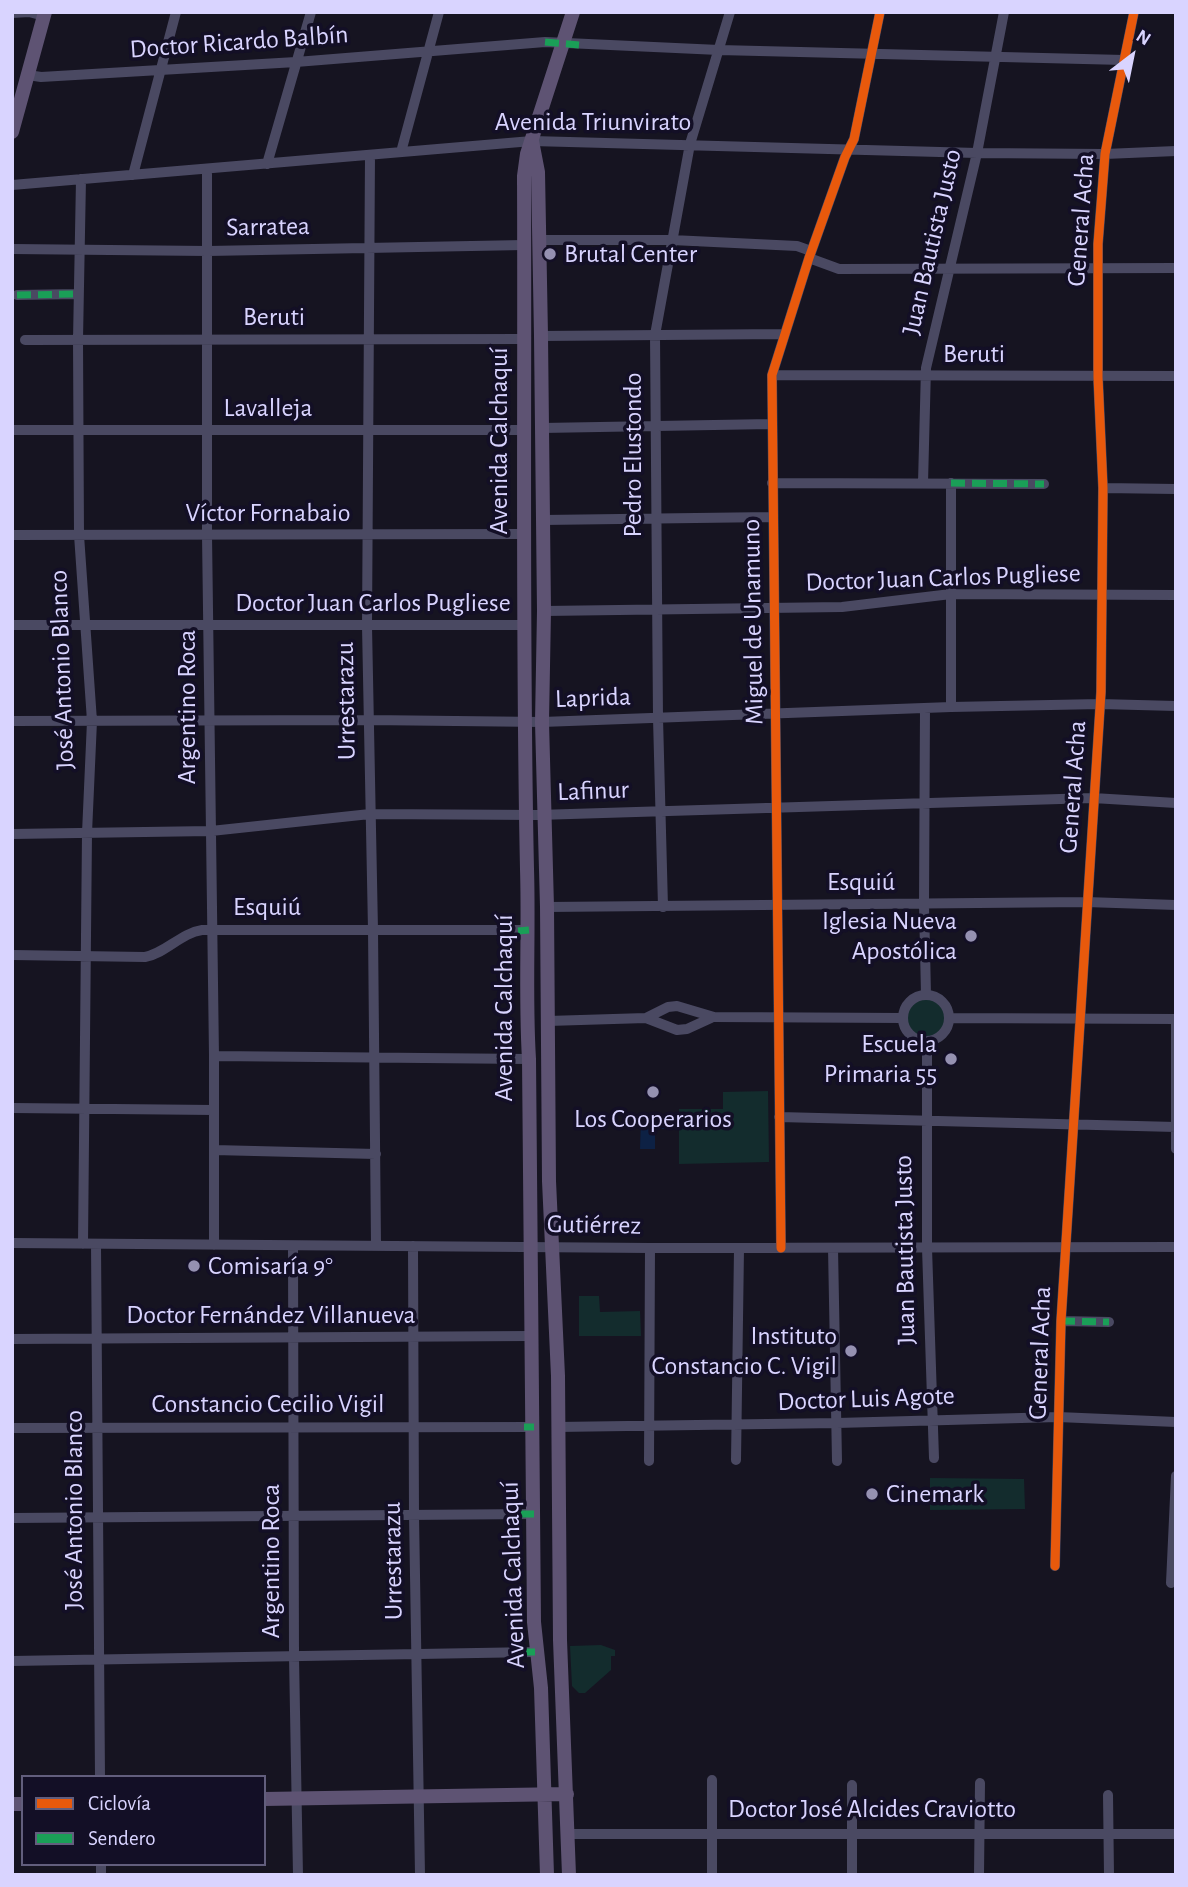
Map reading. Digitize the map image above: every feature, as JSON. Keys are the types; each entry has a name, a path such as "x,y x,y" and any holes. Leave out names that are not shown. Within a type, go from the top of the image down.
{"main road":[{"name":"Avenida Calchaquí","path":"548,1875 539,1651 534,1622 528,1514 529,1059 523,930 526,815 524,176 527,154 573,12"},
{"path":"12,132 45,14"},
{"name":"Avenida Calchaquí","path":"532,141 538,172 544,611 542,722 551,1247 558,1376 559,1640 569,1875"},
{"path":"534,1622 531,1652 537,1745 544,1751 565,1749"},
{"path":"266,1799 567,1794"}],"street":[{"path":"133,175 176,12"},
{"path":"267,164 311,12"},
{"path":"401,152 439,12"},
{"name":"Pedro Elustondo","path":"663,907 655,335 690,144 730,12"},
{"name":"Miguel de Unamuno","path":"781,1248 772,375 810,255 854,139 880,12"},
{"name":"Juan Bautista Justo","path":"923,483 925,376 948,268 977,153 1004,12"},
{"name":"General Acha","path":"1055,1566 1061,1321 1078,1017 1100,704 1103,488 1097,268 1105,154 1133,12"},
{"path":"12,13 45,14"},
{"name":"Doctor Ricardo Balbín","path":"28,75 41,77 296,62 545,42 579,46 1124,60"},
{"name":"Avenida Triunvirato","path":"12,185 532,141 977,153 1105,154 1176,151"},
{"name":"Urrestarazu","path":"370,155 367,626 376,1245"},
{"name":"Argentino Roca","path":"207,169 207,535 214,1245"},
{"name":"José Antonio Blanco","path":"81,179 78,294 79,536 92,721 87,833 83,1244"},
{"path":"539,240 672,240 797,246 839,269 1176,268"},
{"name":"Sarratea","path":"12,249 208,251 524,245"},
{"path":"17,295 78,294"},
{"path":"541,336 783,334"},
{"name":"Beruti","path":"25,340 523,339"},
{"name":"Beruti","path":"772,375 1176,376"},
{"path":"542,428 771,424"},
{"name":"Lavalleja","path":"12,430 524,430"},
{"path":"772,483 1044,484"},
{"path":"951,484 951,707"},
{"path":"1103,488 1176,489"},
{"path":"543,520 772,517"},
{"name":"Víctor Fornabaio","path":"12,535 524,534"},
{"name":"Doctor Juan Carlos Pugliese","path":"544,611 842,607 951,594 1176,595"},
{"name":"Doctor Juan Carlos Pugliese","path":"12,625 524,625"},
{"name":"Laprida","path":"12,721 542,722 951,707 1100,704 1176,706"},
{"path":"925,708 926,995"},
{"name":"Lafinur","path":"12,834 211,831 370,814 545,815 1093,797 1176,803"},
{"name":"Esquiú","path":"547,906 1086,902 1176,905"},
{"name":"Esquiú","path":"12,955 150,956 192,932 212,930 523,930"},
{"path":"926,995 940,999 950,1018 940,1036 927,1041 919,1040 908,1032 903,1018 912,999 926,995"},
{"path":"646,1018 668,1007 677,1006 715,1017 903,1018"},
{"path":"548,1021 646,1018 677,1030 715,1017"},
{"path":"950,1018 1078,1017 1176,1020 1176,1149"},
{"name":"Juan Bautista Justo","path":"927,1041 927,1248 934,1458"},
{"path":"214,1056 529,1059"},
{"path":"12,1108 214,1110"},
{"path":"779,1117 1175,1127"},
{"path":"214,1150 376,1154"},
{"name":"Gutiérrez","path":"12,1243 739,1249 1176,1247"},
{"name":"José Antonio Blanco","path":"96,1244 100,1775"},
{"name":"Argentino Roca","path":"293,1246 294,1657 298,1875"},
{"name":"Urrestarazu","path":"413,1246 420,1875"},
{"path":"649,1461 650,1248"},
{"path":"833,1248 837,1461"},
{"path":"736,1460 739,1249"},
{"path":"1061,1321 1109,1322"},
{"name":"Doctor Fernández Villanueva","path":"12,1339 530,1336"},
{"name":"Doctor Luis Agote","path":"557,1427 1058,1417 1176,1422"},
{"name":"Constancio Cecilio Vigil","path":"12,1428 529,1427"},
{"path":"1171,1583 1176,1476"},
{"path":"12,1518 528,1514"},
{"path":"12,1661 531,1652"},
{"path":"712,1780 712,1875"},
{"path":"979,1875 980,1783"},
{"path":"852,1785 852,1875"},
{"path":"1108,1795 1109,1875"},
{"name":"Doctor José Alcides Craviotto","path":"569,1834 1176,1834"}],"green space":[{"path":"927,998 941,1004 947,1018 941,1032 927,1038 913,1032 907,1018 913,1004"},
{"path":"768,1091 769,1162 679,1164 679,1109 723,1109 723,1092"},
{"path":"579,1296 599,1296 600,1312 640,1311 641,1336 579,1336"},
{"path":"930,1478 1024,1479 1025,1509 930,1510"},
{"path":"601,1645 615,1650 615,1656 611,1656 611,1670 585,1693 579,1693 572,1686 570,1646"}],"water":[{"path":"641,1118 668,1118 668,1129 655,1129 655,1149 640,1149"}],"marked path":[{"path":"545,42 579,45"},
{"path":"17,295 78,294"},
{"path":"951,483 1044,484"},
{"path":"518,931 529,930"},
{"path":"1061,1321 1109,1322"},
{"path":"524,1427 534,1427"},
{"path":"521,1514 534,1514"},
{"path":"526,1652 535,1652"}],"cycle path":[{"path":"781,1248 772,375 809,258 854,139 880,12"},
{"path":"1055,1566 1061,1321 1101,692 1103,488 1098,377 1098,244 1105,154 1134,12"}],"place":[{"name":"Brutal Center","path":"550,254"},
{"name":"Iglesia Nueva Apostólica","path":"971,936"},
{"name":"Escuela Primaria 55","path":"951,1059"},
{"name":"Los Cooperarios","path":"653,1092"},
{"name":"Comisaría 9°","path":"194,1266"},
{"name":"Instituto Constancio C. Vigil","path":"851,1351"},
{"name":"Cinemark","path":"872,1494"}]}
